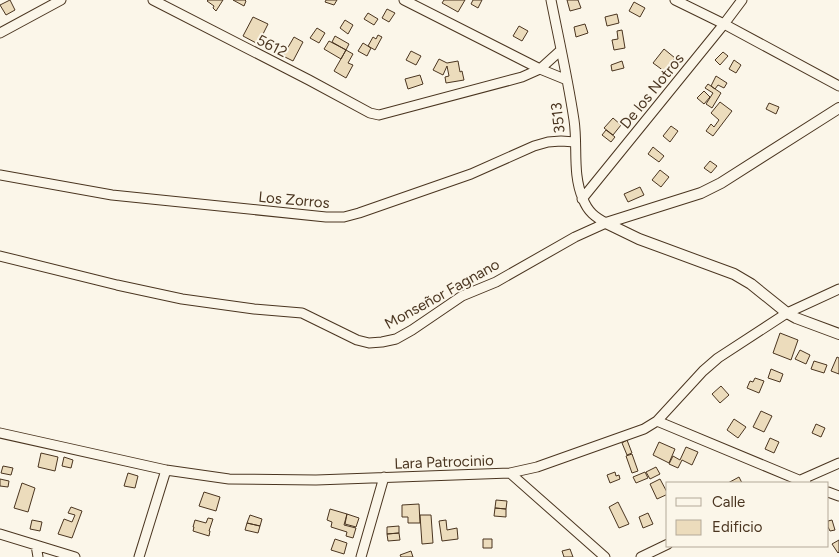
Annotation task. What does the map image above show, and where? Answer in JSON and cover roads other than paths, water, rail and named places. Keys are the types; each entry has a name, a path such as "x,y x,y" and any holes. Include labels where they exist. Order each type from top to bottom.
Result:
{"street":[{"path":"0,33 60,0"},
{"name":"5612","path":"153,0 370,113 379,114 522,77 540,69"},
{"path":"404,0 540,69 567,80"},
{"name":"3513","path":"551,0 574,122 578,186 588,211 606,222"},
{"path":"676,0 839,86"},
{"name":"De los Notros","path":"582,199 742,0"},
{"path":"540,69 561,50"},
{"name":"Monseñor Fagnano","path":"0,256 182,299 254,309 302,313 357,340 369,343 382,342 396,339 462,296 496,282 606,222 701,193 721,183 839,108"},
{"name":"Los Zorros","path":"0,175 112,195 326,217 344,217 471,174 534,146 548,142 575,142"},
{"path":"606,222 639,239 734,274 751,284 787,313 839,334"},
{"name":"Lara Patrocinio","path":"0,434 166,470 230,479 316,480 510,473 537,467 644,429 658,421 703,371 718,358 787,313 839,289"},
{"path":"658,421 800,482 839,463"},
{"path":"139,557 166,470"},
{"path":"510,473 605,557"},
{"path":"361,557 384,477"},
{"path":"0,534 72,557"},
{"path":"36,545 38,557"},
{"path":"641,557 666,545"}]}
